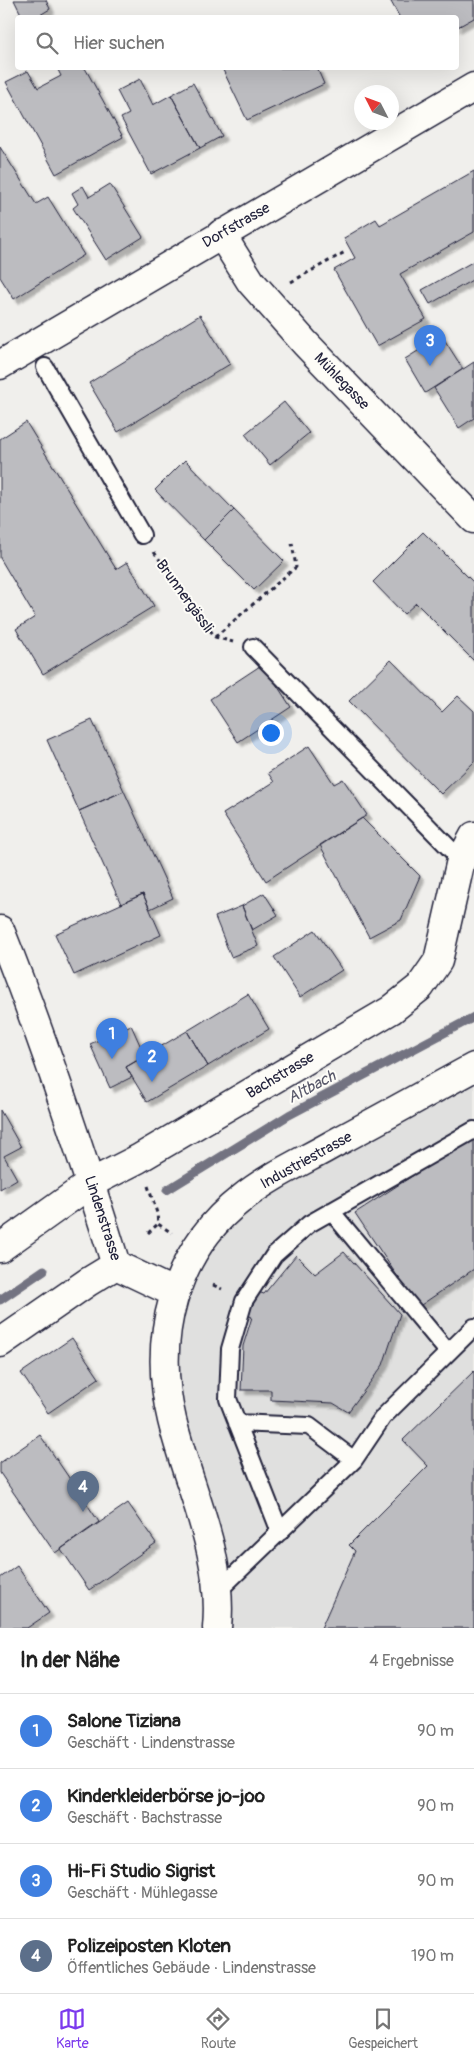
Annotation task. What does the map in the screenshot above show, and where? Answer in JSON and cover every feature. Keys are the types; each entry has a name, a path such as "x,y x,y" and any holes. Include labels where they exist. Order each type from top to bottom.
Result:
{"street":[{"name":"Dorfstrasse","path":"0,365 221,234 474,88"},
{"name":"Mühlegasse","path":"221,234 250,282 305,343 474,519"},
{"name":"Bachstrasse","path":"0,1248 91,1183 138,1159 391,1010 420,986 438,961 460,860 474,836"},
{"name":"Lindenstrasse","path":"0,930 35,1019 91,1183 116,1265 175,1294"},
{"name":"Industriestrasse","path":"175,1294 196,1248 225,1213 241,1199 259,1186 474,1067"},
{"path":"0,1343 88,1282 116,1265"},
{"path":"175,1294 168,1321 164,1355 167,1397 173,1422 208,1530 219,1590 217,1628"}],"lane":[{"path":"45,367 142,535"},
{"path":"254,647 460,860"},
{"path":"280,1532 228,1399 230,1349 244,1301 274,1255 309,1224 474,1130"},
{"path":"331,1211 448,1352"},
{"path":"219,1590 354,1460 383,1417 474,1327"},
{"path":"237,1422 309,1426 354,1460"}],"path":[{"path":"291,282 345,252"},
{"name":"Brunnergässli","path":"142,535 214,637 254,647"},
{"path":"214,637 296,567 292,543"},
{"path":"157,1213 158,1224"},
{"path":"148,1233 158,1224"},
{"path":"158,1224 175,1235"},
{"path":"213,1285 222,1289"}],"shaded area":[{"path":"474,1067 474,1628 217,1628 164,1355 212,1228"}],"building":[{"path":"14,0 46,0 50,9 40,15 22,15"},
{"path":"390,0 474,0 474,18 459,26 459,15 398,15"},
{"path":"58,70 86,70 123,137 56,174 6,82 28,71 38,88 61,76"},
{"path":"223,70 318,70 324,84 247,120"},
{"path":"140,79 153,105 171,95 200,148 151,174 121,118 129,114 117,91"},
{"path":"193,83 222,136 200,148 171,95"},
{"path":"0,147 36,204 48,197 84,255 14,299 0,277"},
{"path":"474,171 474,232 400,274 426,319 377,346 334,270 355,258 344,238 376,219 380,225"},
{"path":"110,184 143,237 106,260 73,208 78,204 72,193 83,186 89,197"},
{"path":"474,261 474,279 430,304 422,290"},
{"path":"200,315 230,364 118,432 89,383"},
{"path":"442,336 463,369 425,393 405,359"},
{"path":"474,362 474,418 459,428 434,388"},
{"path":"284,402 309,433 270,465 245,434"},
{"path":"26,422 116,569 127,562 154,606 43,674 16,629 35,617 0,558 0,439"},
{"path":"185,460 234,510 204,540 155,490"},
{"path":"234,510 284,561 254,590 204,540"},
{"path":"423,532 474,583 474,661 416,603 404,614 373,582"},
{"path":"391,660 442,712 458,696 474,711 474,762 441,794 349,701"},
{"path":"263,664 291,707 238,742 210,699"},
{"path":"92,720 124,791 79,811 47,740"},
{"path":"309,746 334,784 343,779 367,815 266,881 223,814 274,782 268,773"},
{"path":"124,791 173,898 150,909 143,894 121,904 79,811"},
{"path":"362,818 420,876 401,920 369,937 320,845"},
{"path":"264,893 278,915 252,930 242,906"},
{"path":"143,894 161,935 74,975 55,934"},
{"path":"242,906 258,946 231,957 215,917"},
{"path":"315,930 342,970 300,997 274,957"},
{"path":"248,994 269,1029 208,1066 187,1031"},
{"path":"131,1025 145,1056 126,1067 132,1077 110,1088 90,1044"},
{"path":"187,1031 208,1066 147,1102 126,1067"},
{"path":"0,1110 21,1147 4,1156 17,1179 0,1189"},
{"path":"474,1136 474,1269 418,1307 355,1213"},
{"path":"344,1252 400,1314 383,1365 348,1412 333,1403 271,1400 271,1390 241,1390 243,1346 252,1317 245,1314 255,1291 264,1294 296,1255 315,1274"},
{"path":"72,1338 99,1378 48,1413 21,1373"},
{"path":"474,1371 474,1628 321,1628 355,1551 349,1545 428,1466 403,1440"},
{"path":"40,1435 99,1522 55,1553 0,1473 0,1463"},
{"path":"128,1503 156,1543 89,1590 61,1549"},
{"path":"17,1566 49,1613 27,1628 0,1628 0,1578"}],"waterway":[{"name":"Altbach","path":"167,1190 289,1115 474,1017"},
{"name":"Altbach","path":"0,1300 44,1270"}],"place":[{"name":"Hi-Fi Studio Sigrist","path":"430,366"},
{"name":"Salone Tiziana","path":"112,1059"},
{"name":"Kinderkleiderbörse jo-joo","path":"152,1082"},
{"name":"Polizeiposten Kloten","path":"83,1512"}]}
